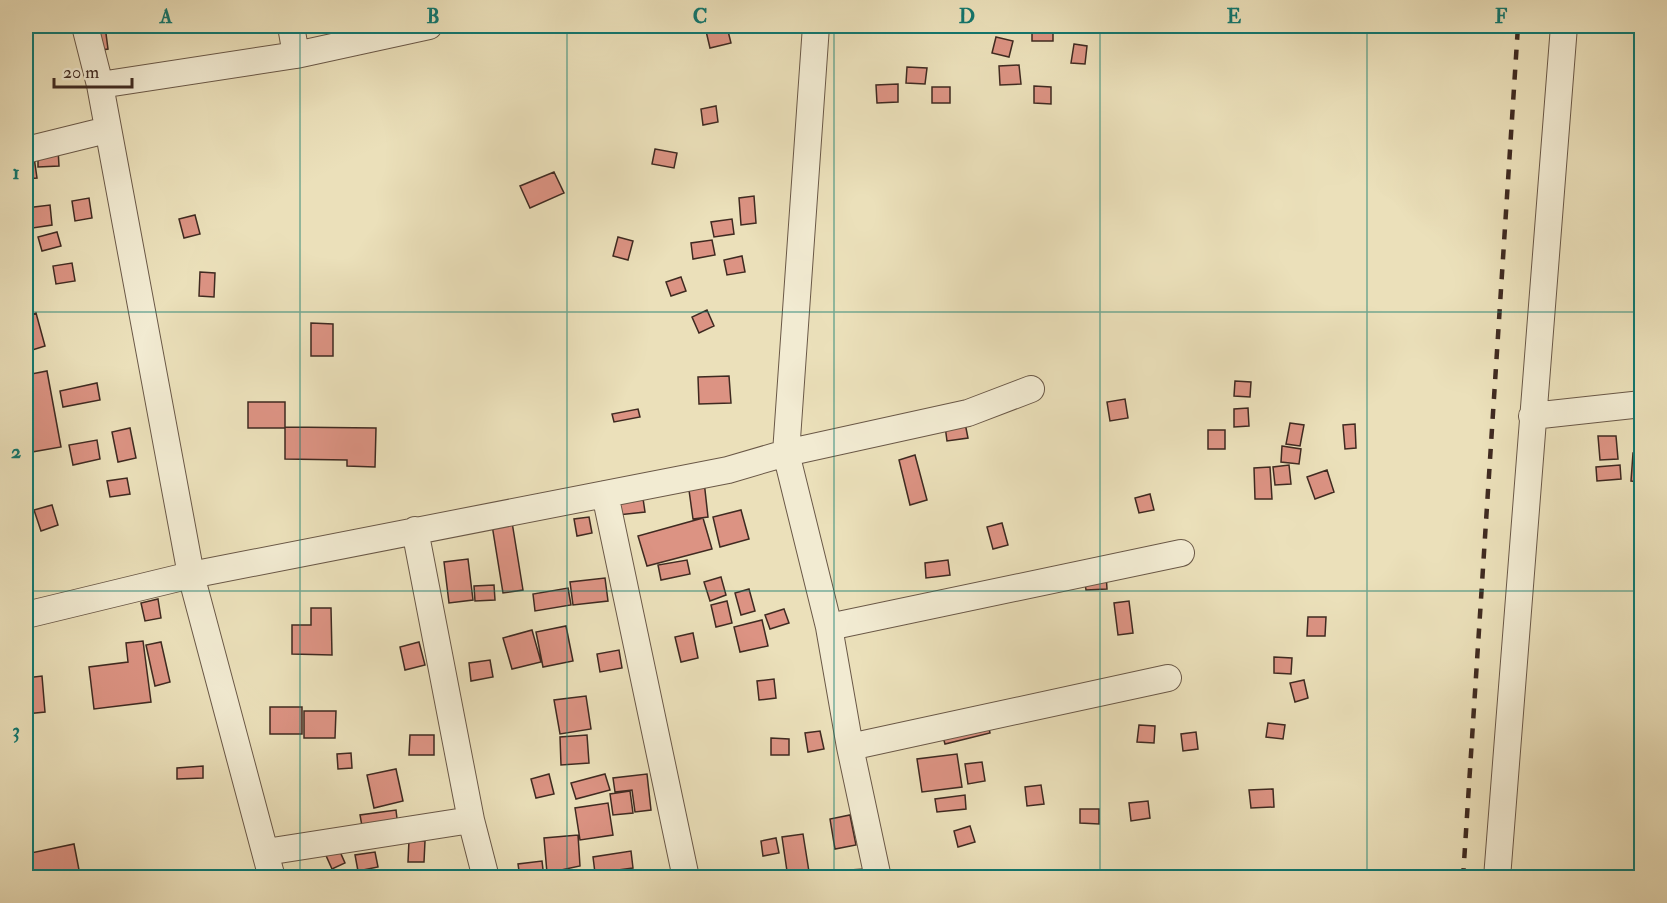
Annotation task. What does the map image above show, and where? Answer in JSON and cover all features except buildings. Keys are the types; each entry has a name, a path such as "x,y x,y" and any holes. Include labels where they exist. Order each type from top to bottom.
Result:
{"street":[{"path":"85,26 100,86 191,575 272,878"},
{"path":"291,26 296,55"},
{"path":"100,86 296,55 429,26"},
{"path":"816,26 786,453 829,627 849,747 878,878"},
{"path":"1497,878 1564,26"},
{"path":"26,150 107,130"},
{"path":"26,615 191,575 728,470 786,453 968,413 1031,389"},
{"path":"1532,416 1641,404"},
{"path":"605,494 686,878"},
{"path":"415,530 471,819 486,878"},
{"path":"829,627 1181,553"},
{"path":"849,747 1168,678"},
{"path":"266,852 471,819"}],"railway":[{"path":"1463,878 1518,26"}]}
